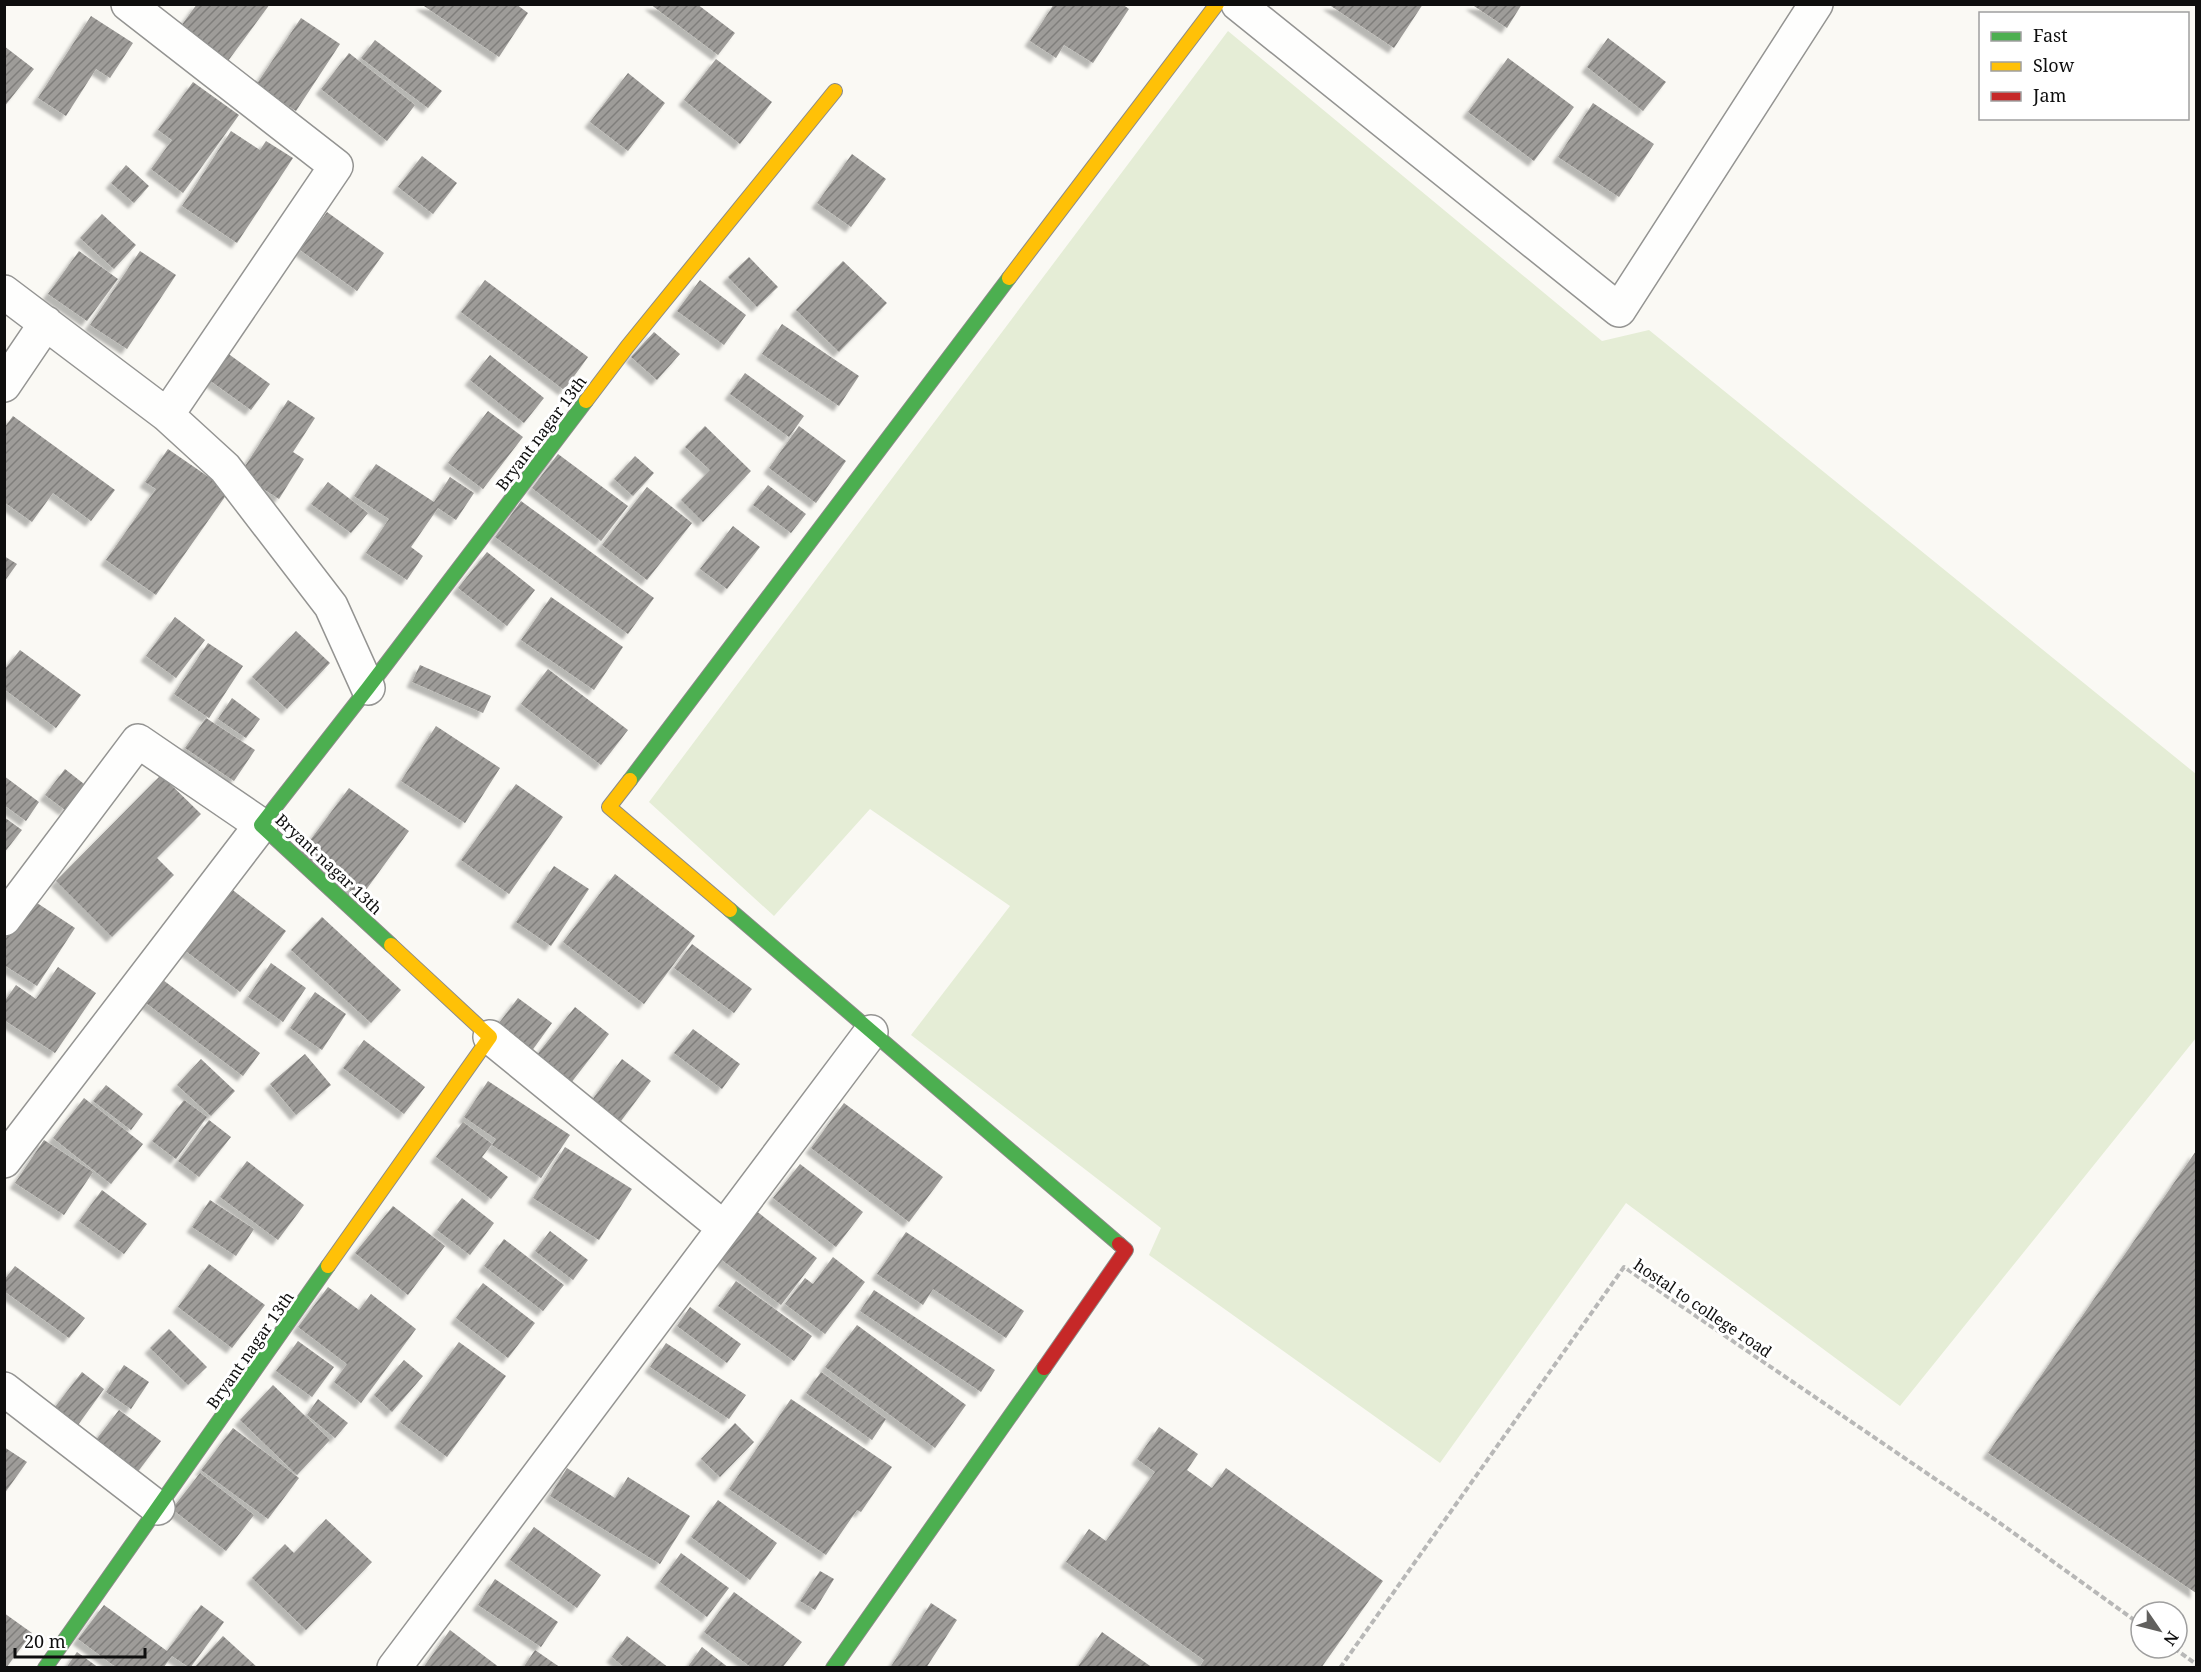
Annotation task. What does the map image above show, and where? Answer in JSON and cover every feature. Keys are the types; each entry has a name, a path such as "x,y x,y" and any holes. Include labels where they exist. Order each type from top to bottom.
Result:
{"street":[{"path":"128,4 336,166 167,415"},
{"path":"833,1668 1126,1250 609,807 1217,4"},
{"path":"1238,4 1619,310 1816,4"},
{"name":"Bryant nagar 13th","path":"45,1668 490,1036 261,825 627,347 835,91"},
{"path":"4,292 167,415 225,468 331,606 368,688"},
{"path":"4,385 46,323"},
{"path":"4,919 138,741 261,825 4,1161"},
{"path":"394,1668 871,1032"},
{"path":"490,1036 724,1228"},
{"path":"4,1389 158,1508"}],"path":[{"name":"hostal to college road","path":"1340,1668 1624,1267 1997,1521 2129,1616"}],"green space":[{"path":"1228,31 1602,341 1649,330 2196,774 2196,1038 1900,1406 1626,1203 1440,1463 1149,1255 1161,1228 911,1035 1010,906 870,809 774,916 649,802"}],"building":[{"path":"197,4 270,4 228,61 181,26"},
{"path":"421,4 516,4 528,13 499,57"},
{"path":"650,4 697,4 735,33 718,55"},
{"path":"1054,4 1122,4 1129,9 1093,63 1064,45 1056,58 1030,41"},
{"path":"1328,4 1423,4 1394,48"},
{"path":"1471,4 1522,4 1507,28"},
{"path":"91,16 133,43 110,78 96,69 66,116 38,98"},
{"path":"301,18 340,44 296,111 256,85"},
{"path":"1608,38 1666,82 1643,111 1587,67"},
{"path":"375,40 442,91 428,108 361,58"},
{"path":"4,46 34,69 4,107"},
{"path":"349,53 415,105 387,141 321,89"},
{"path":"1508,58 1574,107 1534,161 1468,112"},
{"path":"716,59 772,102 740,144 684,100"},
{"path":"628,73 665,103 628,151 590,122"},
{"path":"193,82 239,115 183,193 151,169 172,140 158,130"},
{"path":"1593,103 1654,144 1619,197 1558,157"},
{"path":"231,131 260,150 266,141 293,158 237,243 182,206"},
{"path":"852,154 886,179 851,227 817,203"},
{"path":"422,156 457,183 433,214 398,187"},
{"path":"126,165 149,186 134,203 111,183"},
{"path":"327,212 384,253 357,291 300,250"},
{"path":"102,214 136,245 114,269 80,238"},
{"path":"79,251 118,279 87,321 48,294"},
{"path":"140,251 176,275 127,349 90,325"},
{"path":"749,257 778,287 757,307 728,277"},
{"path":"843,261 887,303 839,352 796,310"},
{"path":"485,280 588,357 564,390 461,312"},
{"path":"700,280 746,315 724,345 677,311"},
{"path":"782,324 859,376 839,406 762,354"},
{"path":"654,332 680,354 657,380 631,357"},
{"path":"223,350 270,384 251,410 205,377"},
{"path":"490,355 544,398 524,423 470,380"},
{"path":"745,373 804,416 789,437 730,394"},
{"path":"288,400 315,418 293,452 304,459 279,499 240,474"},
{"path":"488,411 523,437 483,489 448,463"},
{"path":"13,416 115,490 91,521 53,493 32,522 4,502 4,428"},
{"path":"705,426 751,471 703,522 681,500 710,470 685,447"},
{"path":"799,426 846,461 816,503 769,468"},
{"path":"168,449 229,491 156,595 106,560 156,489 145,482"},
{"path":"558,454 628,506 601,541 532,488"},
{"path":"635,456 654,473 633,496 614,479"},
{"path":"376,464 434,502 450,477 474,493 456,520 438,508 411,547 423,556 407,580 366,553 389,519 354,496"},
{"path":"328,482 368,513 351,533 311,504"},
{"path":"768,485 806,514 791,533 753,505"},
{"path":"647,487 692,523 647,580 602,545"},
{"path":"521,501 654,598 628,634 495,537"},
{"path":"733,526 760,547 727,589 700,569"},
{"path":"487,552 535,590 507,626 458,588"},
{"path":"4,556 17,564 4,582"},
{"path":"551,597 623,647 594,690 521,640"},
{"path":"175,617 205,640 176,678 146,656"},
{"path":"296,631 330,663 287,709 252,677"},
{"path":"208,643 243,666 209,718 174,694"},
{"path":"20,650 81,695 56,728 4,689 4,670"},
{"path":"420,665 491,696 483,713 412,682"},
{"path":"548,669 628,730 601,765 521,704"},
{"path":"232,698 260,719 246,738 218,719"},
{"path":"206,718 255,750 234,781 185,748"},
{"path":"436,726 500,768 465,823 401,781"},
{"path":"65,769 84,784 65,810 45,795"},
{"path":"161,775 201,814 157,858 174,875 112,937 56,881"},
{"path":"4,776 39,802 26,821 4,805"},
{"path":"516,784 563,817 509,894 461,860"},
{"path":"349,788 409,831 360,898 300,854"},
{"path":"4,817 22,830 4,853"},
{"path":"554,866 589,889 551,946 516,922"},
{"path":"615,874 695,936 644,1004 563,942"},
{"path":"230,888 286,931 240,992 183,949"},
{"path":"31,899 75,928 37,986 4,965 4,941"},
{"path":"322,917 401,990 371,1023 291,950"},
{"path":"692,944 752,989 734,1013 674,968"},
{"path":"271,963 306,988 283,1022 248,997"},
{"path":"58,967 96,993 55,1053 4,1020 4,1002 16,985 36,999"},
{"path":"159,977 260,1053 243,1076 142,1000"},
{"path":"315,992 346,1014 322,1050 290,1028"},
{"path":"518,998 552,1023 531,1052 496,1027"},
{"path":"575,1007 609,1034 567,1088 532,1061"},
{"path":"693,1029 740,1064 722,1089 674,1053"},
{"path":"364,1040 425,1087 404,1114 343,1068"},
{"path":"305,1054 331,1085 296,1115 270,1084"},
{"path":"201,1059 235,1091 211,1116 177,1085"},
{"path":"622,1059 651,1081 621,1121 592,1100"},
{"path":"488,1081 570,1135 541,1178 492,1145 496,1139 464,1117"},
{"path":"106,1085 143,1114 131,1130 93,1101"},
{"path":"84,1098 143,1144 111,1184 53,1138"},
{"path":"184,1100 207,1117 176,1159 152,1141"},
{"path":"844,1103 943,1177 909,1222 811,1148"},
{"path":"209,1120 231,1137 199,1177 178,1161"},
{"path":"463,1122 492,1144 482,1157 508,1177 491,1199 436,1157"},
{"path":"44,1140 93,1172 64,1215 15,1183"},
{"path":"565,1147 632,1189 599,1240 533,1198"},
{"path":"2196,1151 2196,1593 1988,1453"},
{"path":"247,1161 304,1205 278,1240 220,1197"},
{"path":"800,1164 863,1212 836,1247 773,1198"},
{"path":"102,1190 147,1224 124,1254 79,1221"},
{"path":"462,1198 494,1223 470,1255 437,1230"},
{"path":"210,1200 254,1229 236,1256 192,1227"},
{"path":"393,1206 445,1246 408,1295 355,1253"},
{"path":"755,1210 817,1258 781,1305 718,1257"},
{"path":"550,1231 588,1260 573,1280 535,1251"},
{"path":"906,1232 1024,1311 1006,1338 933,1289 923,1305 877,1274"},
{"path":"504,1239 564,1285 543,1311 484,1266"},
{"path":"833,1257 865,1282 825,1334 785,1304 805,1278 813,1284"},
{"path":"209,1264 265,1305 232,1348 178,1307"},
{"path":"15,1266 85,1318 69,1338 4,1291 4,1280"},
{"path":"736,1281 812,1336 794,1361 718,1306"},
{"path":"483,1283 535,1323 508,1358 456,1318"},
{"path":"328,1287 359,1310 371,1294 416,1329 361,1403 334,1382 347,1364 298,1327"},
{"path":"874,1290 995,1370 981,1392 860,1311"},
{"path":"690,1307 741,1344 727,1363 677,1326"},
{"path":"857,1325 966,1405 935,1448 825,1367"},
{"path":"169,1329 207,1367 188,1385 150,1348"},
{"path":"298,1341 334,1367 312,1397 276,1371"},
{"path":"459,1342 506,1376 447,1457 400,1422"},
{"path":"666,1343 746,1395 729,1419 650,1367"},
{"path":"404,1360 423,1376 392,1412 374,1395"},
{"path":"124,1365 149,1382 131,1409 106,1392"},
{"path":"82,1372 104,1389 78,1425 55,1407"},
{"path":"821,1372 886,1419 872,1440 806,1393"},
{"path":"273,1385 330,1440 297,1475 240,1420"},
{"path":"318,1399 348,1423 335,1438 307,1415"},
{"path":"791,1399 892,1467 861,1512 857,1510 826,1555 729,1489"},
{"path":"119,1410 161,1441 134,1477 92,1445"},
{"path":"735,1423 754,1442 720,1477 701,1459"},
{"path":"1159,1427 1198,1454 1187,1470 1212,1488 1226,1468 1383,1581 1321,1668 1199,1668 1204,1660 1066,1562 1089,1529 1106,1541 1155,1472 1137,1459"},
{"path":"233,1428 299,1478 268,1519 201,1470"},
{"path":"4,1447 27,1462 4,1494"},
{"path":"567,1468 615,1498 628,1477 690,1516 660,1564 550,1496"},
{"path":"200,1473 254,1515 226,1551 172,1509"},
{"path":"718,1500 777,1543 750,1580 691,1537"},
{"path":"326,1519 372,1562 306,1630 252,1578 285,1544 294,1553"},
{"path":"534,1527 601,1575 577,1608 510,1560"},
{"path":"681,1553 729,1588 707,1617 660,1582"},
{"path":"820,1571 834,1579 815,1610 800,1601"},
{"path":"495,1579 558,1622 541,1647 478,1605"},
{"path":"734,1592 802,1642 782,1668 752,1668 704,1632"},
{"path":"931,1603 957,1620 926,1668 890,1668"},
{"path":"104,1605 167,1651 201,1605 224,1622 190,1668 172,1656 163,1668 117,1668 78,1639"},
{"path":"4,1613 32,1633 6,1668 4,1668"},
{"path":"450,1630 500,1668 423,1668"},
{"path":"1102,1632 1153,1668 1077,1668"},
{"path":"223,1636 258,1668 194,1668"},
{"path":"627,1636 669,1668 625,1668 612,1657"},
{"path":"702,1647 729,1668 687,1668"},
{"path":"535,1650 561,1668 523,1668"},
{"path":"77,1652 99,1668 66,1668"}],"traffic: fast":[{"path":"630,780 1009,278"},
{"path":"391,945 261,825 586,401"},
{"path":"730,910 1119,1244"},
{"path":"45,1668 328,1266"},
{"path":"833,1668 1044,1368"}],"traffic: slow":[{"path":"1009,278 1217,4"},
{"path":"586,401 627,347 835,91"},
{"path":"630,780 609,807 730,910"},
{"path":"328,1266 490,1037 391,945"}],"traffic: jam":[{"path":"1044,1368 1126,1250 1119,1244"}]}
